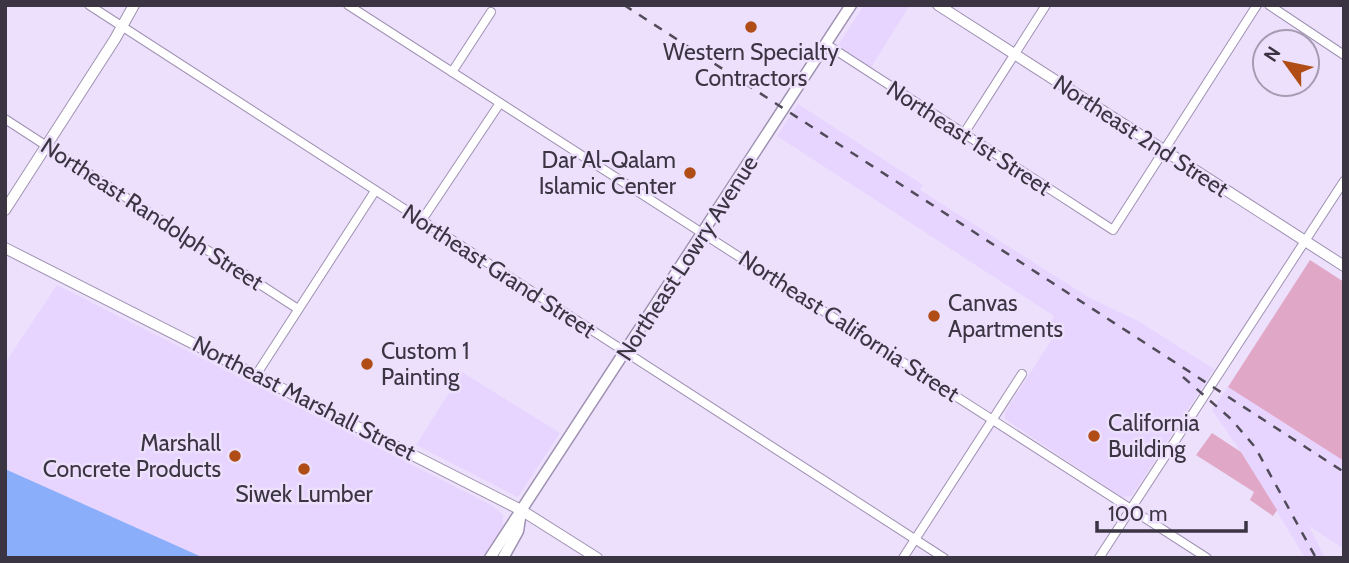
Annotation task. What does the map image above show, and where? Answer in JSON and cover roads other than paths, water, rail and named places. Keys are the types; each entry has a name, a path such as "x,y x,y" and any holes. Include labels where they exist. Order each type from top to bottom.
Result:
{"main road":[{"name":"Northeast Lowry Avenue","path":"490,558 851,5"},
{"name":"Northeast Lowry Avenue","path":"503,558 518,531 521,510"}],"street":[{"name":"Northeast Grand Street","path":"89,5 944,558"},
{"path":"5,210 134,5"},
{"name":"Northeast California Street","path":"348,5 1207,558"},
{"name":"Northeast 2nd Street","path":"938,5 1344,266"},
{"path":"963,135 1045,5"},
{"path":"1164,152 1257,5"},
{"path":"1269,5 1344,55"},
{"path":"452,72 491,12"},
{"name":"Northeast 1st Street","path":"826,44 1113,230 1164,152"},
{"path":"422,220 499,103"},
{"name":"Northeast Randolph Street","path":"5,119 298,309"},
{"path":"1099,558 1344,181"},
{"path":"257,375 375,191"},
{"name":"Northeast Marshall Street","path":"5,248 521,510 597,558"},
{"path":"902,558 1023,374"}],"water":[{"path":"5,469 204,558 5,558"}],"railway":[{"path":"624,5 1344,472"},
{"path":"1183,377 1231,419 1255,447 1316,558"}],"place":[{"name":"Western Specialty Contractors","path":"751,27"},
{"name":"Dar Al-Qalam Islamic Center","path":"690,173"},
{"name":"Canvas Apartments","path":"934,316"},
{"name":"Custom 1 Painting","path":"367,364"},
{"name":"California Building","path":"1094,436"},
{"name":"Marshall Concrete Products","path":"235,456"},
{"name":"Siwek Lumber","path":"304,469"}]}
